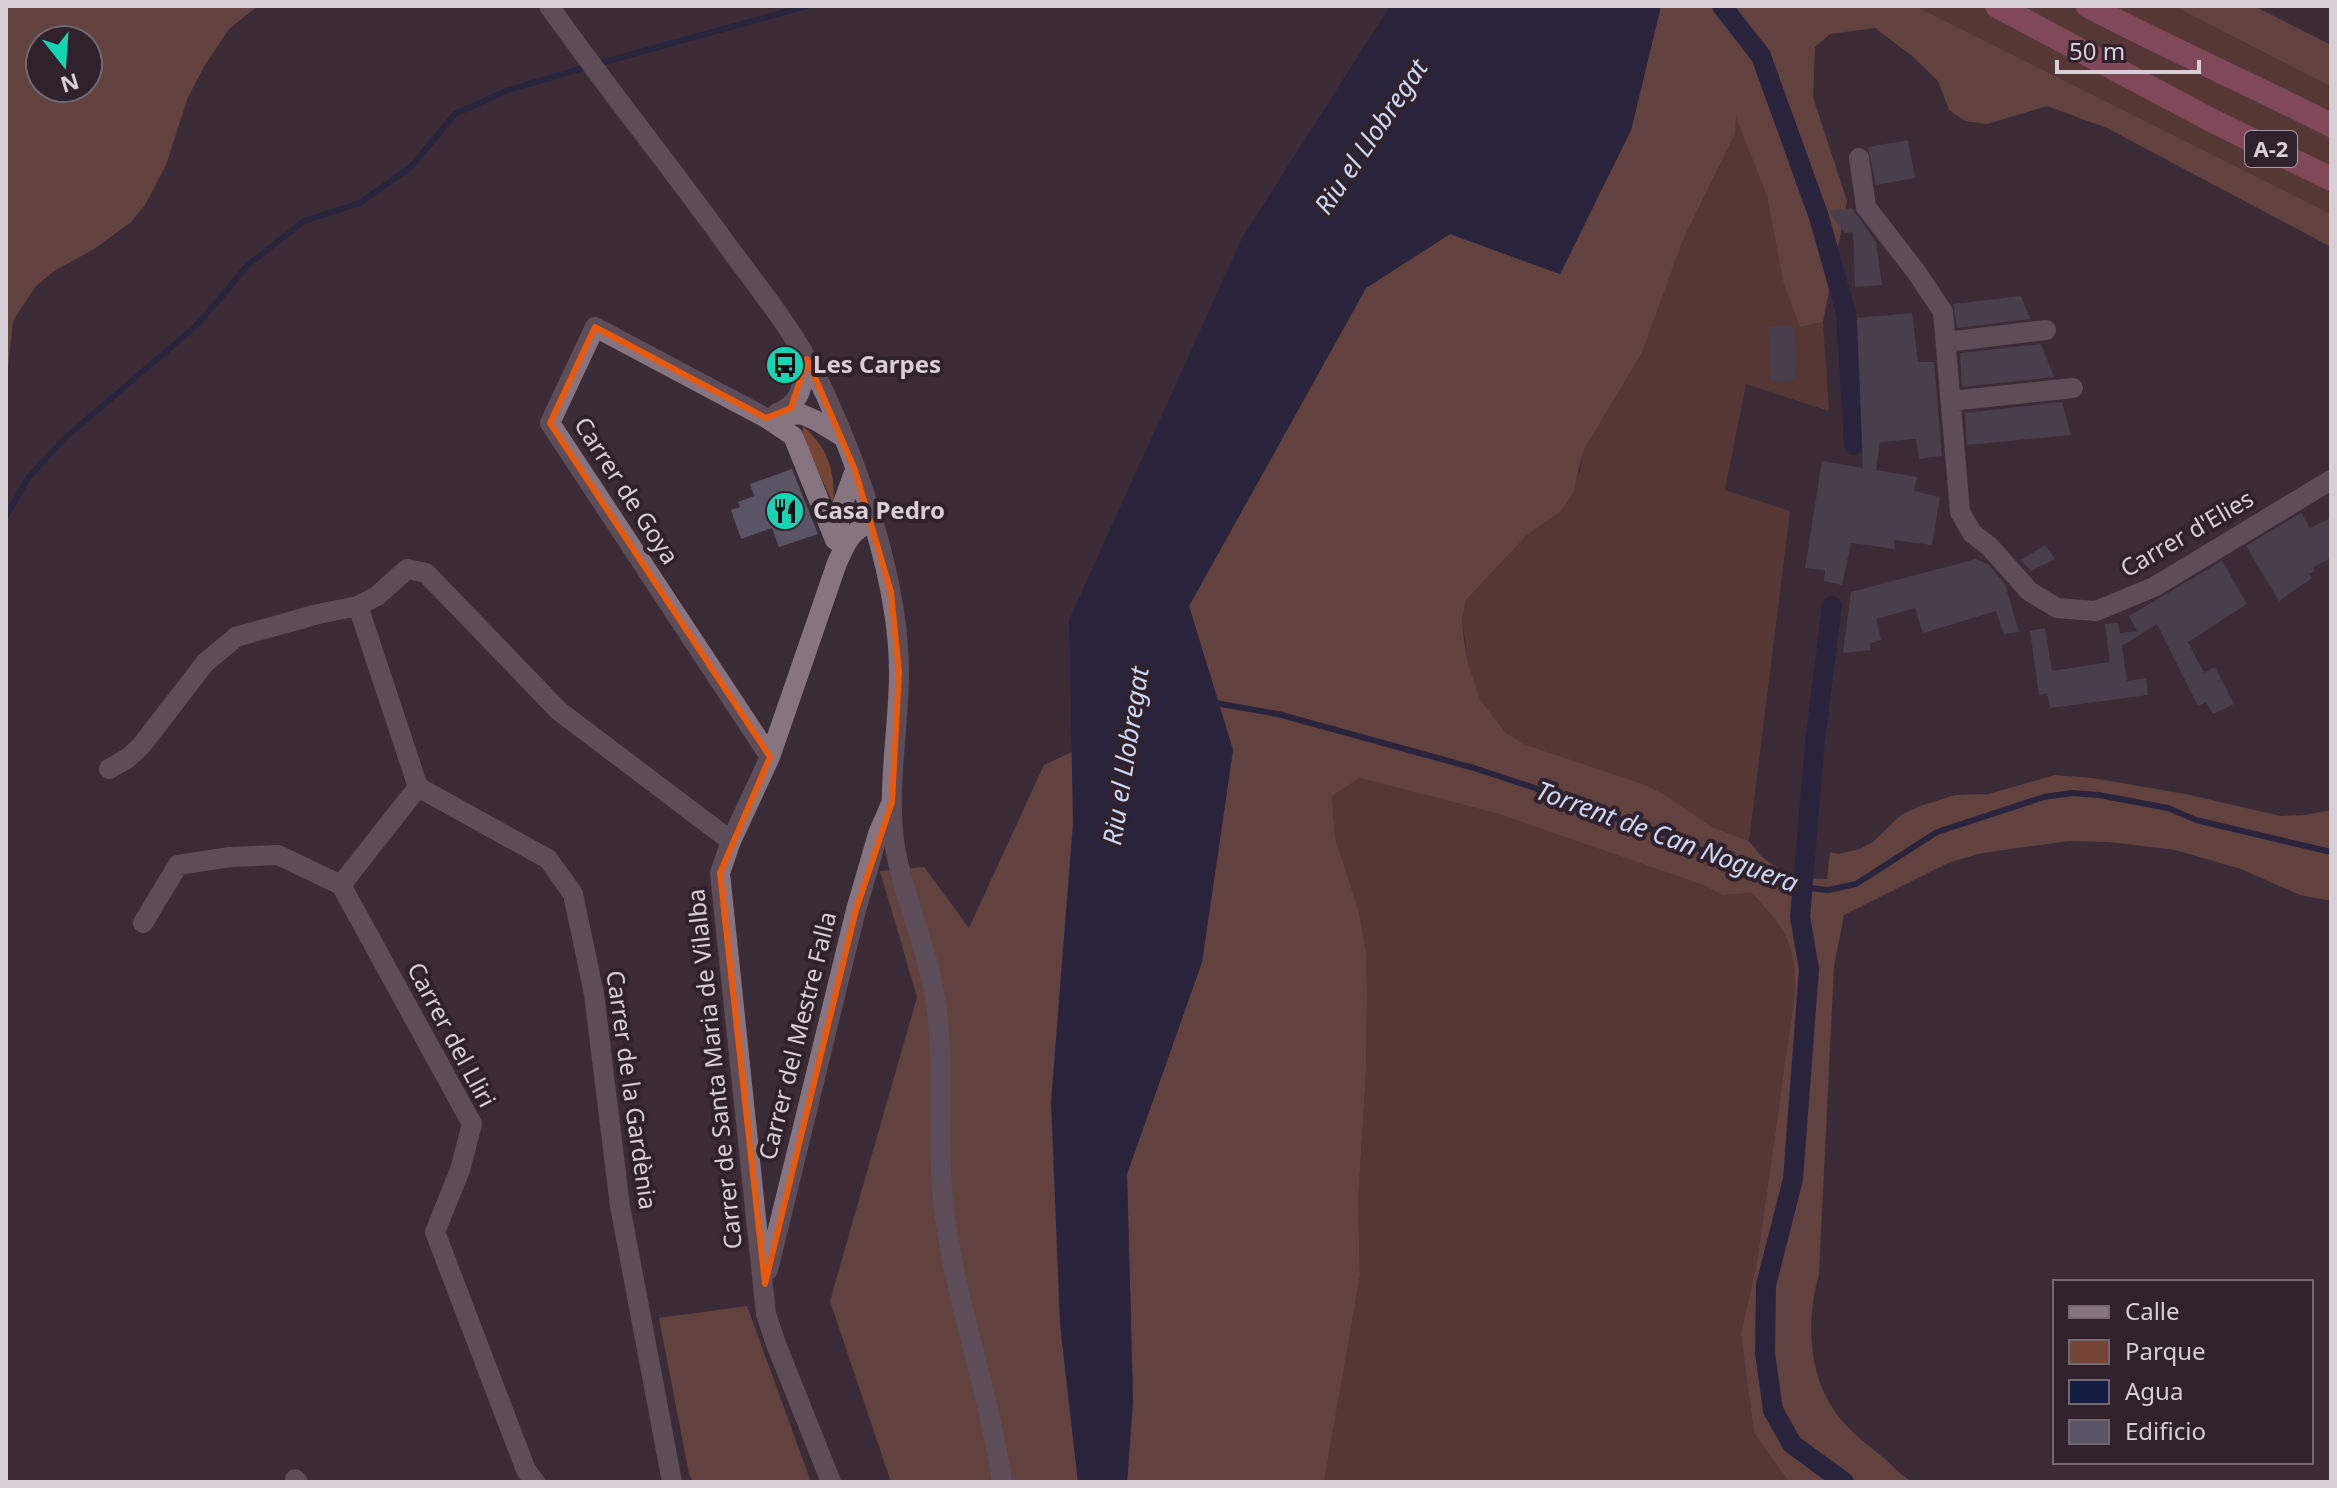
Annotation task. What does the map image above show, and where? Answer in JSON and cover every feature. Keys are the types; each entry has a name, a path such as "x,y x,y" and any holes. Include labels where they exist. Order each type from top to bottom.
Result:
{"highway":[{"name":"A-2","path":"1997,6 2211,120 2331,179"},
{"name":"A-2","path":"2088,6 2331,125"}],"street":[{"path":"552,11 784,321 826,396 872,522 891,592 897,630 899,672 892,802 894,844 936,1004 940,1057 941,1173 950,1252 987,1402 1002,1482"},
{"name":"Carrer d'Elies","path":"1859,158 1866,207 1943,312 1960,512 1972,533 1990,547 2029,591 2057,608 2096,611 2154,587 2331,480"},
{"name":"Carrer de Goya","path":"770,757 550,423 595,327 766,418 793,436 835,540"},
{"path":"1946,342 2046,330"},
{"path":"766,418 791,408 799,395 807,359"},
{"path":"1951,401 2073,388"},
{"path":"766,418 801,414 843,437"},
{"name":"Carrer de Santa Maria de Vilalba","path":"837,563 835,540 842,506 855,470"},
{"name":"Carrer de Santa Maria de Vilalba","path":"831,1482 766,1314 720,873 731,841 770,757 837,563 850,536 857,528 872,522"},
{"path":"109,769 141,746 205,663 236,637 358,606 377,596 407,569 426,573 559,711 731,841"},
{"path":"143,923 178,865 230,857 278,855 341,885 418,787 358,606"},
{"name":"Carrer de la Gardènia","path":"418,787 548,859 573,894 594,994 620,1206 672,1482"},
{"name":"Carrer del Mestre Falla","path":"765,1284 856,910 878,834 892,802"},
{"name":"Carrer del Lliri","path":"341,885 472,1124 460,1170 435,1232 526,1470 535,1482"}],"highlighted area":[{"path":"595,327 766,418 791,408 807,359 855,470 891,592 899,672 892,802 856,910 765,1284 720,873 770,757 550,423"}],"green space":[{"path":"1915,6 2174,6 2331,87 2331,214"},
{"path":"1736,114 1767,196 1783,281 1801,327 1823,322 1829,411 1746,384 1725,490 1790,511 1749,841 1712,827 1643,784 1524,744 1506,733 1480,699 1468,661 1462,619 1466,600 1480,582 1526,536 1561,511 1580,471 1583,451 1642,353 1683,240 1735,134"},
{"path":"803,426 819,444 829,462 834,505 803,440"},
{"path":"1360,778 1499,814 1703,885 1722,895 1751,893 1788,940 1794,966 1794,1000 1757,1262 1741,1334 1754,1433 1789,1482 1324,1482 1360,1276 1358,1203 1366,1072 1367,991 1366,952 1359,912 1335,837 1332,796"}],"shaded area":[{"path":"6,6 258,6 229,29 205,65 188,97 166,165 145,205 130,223 94,249 54,271 35,287 13,321 6,388"},
{"path":"1661,6 1915,6 2331,214 2331,247 2107,128 2047,106 1987,124 1965,121 1949,110 1938,81 1875,28 1830,34 1815,47 1813,97 1847,201 1823,322 1800,327 1783,281 1767,196 1736,117 1735,134 1683,240 1642,353 1583,451 1573,493 1561,511 1526,536 1466,600 1462,619 1464,641 1480,699 1506,733 1524,744 1643,784 1663,794 1712,827 1749,841 1761,856 1791,878 1827,879 1830,852 1838,854 1860,849 1873,842 1901,815 1920,806 1955,795 1988,794 2055,775 2185,794 2281,816 2331,810 2331,901 2300,895 2241,869 2175,850 2069,841 1982,853 1948,863 1844,915 1834,966 1819,1274 1811,1325 1814,1359 1824,1392 1843,1422 1898,1472 1914,1482 1789,1482 1754,1433 1741,1334 1757,1262 1794,1000 1794,966 1788,940 1751,893 1722,895 1703,885 1499,814 1360,778 1332,796 1335,837 1359,912 1366,952 1367,991 1366,1072 1358,1203 1360,1276 1324,1482 1127,1482 1133,1401 1127,1174 1202,962 1233,750 1189,606 1366,288 1450,234 1560,274 1631,130"},
{"path":"2174,6 2254,6 2331,45 2331,87"},
{"path":"1072,752 1074,823 1060,1323 1078,1482 891,1482 830,1301 917,997 880,871 924,867 969,928 1044,765"},
{"path":"747,1306 811,1482 693,1482 689,1474 659,1318"}],"water":[{"name":"Riu el Llobregat","path":"1390,6 1661,6 1631,130 1560,274 1450,234 1366,288 1189,606 1233,750 1202,962 1127,1174 1133,1401 1127,1482 1078,1482 1060,1323 1051,1102 1073,823 1069,620 1242,238"}],"building":[{"path":"1908,140 1915,178 1876,185 1868,147"},
{"path":"1852,208 1876,242 1882,285 1855,287 1853,232 1844,233 1829,211"},
{"path":"2021,296 2030,319 1957,328 1953,304"},
{"path":"1912,313 1918,362 1934,362 1942,456 1919,459 1916,439 1880,442 1876,470 1917,477 1914,491 1940,497 1932,545 1894,540 1895,549 1851,543 1842,585 1824,581 1825,570 1805,568 1822,461 1863,468 1857,318"},
{"path":"1793,325 1796,380 1771,382 1768,327"},
{"path":"2041,344 2054,377 1962,387 1960,353"},
{"path":"2062,402 2071,435 1967,445 1965,413"},
{"path":"792,469 818,534 779,547 772,528 741,539 731,510 740,507 738,502 754,496 750,484"},
{"path":"2301,513 2310,528 2331,518 2331,558 2313,567 2315,571 2309,574 2312,578 2279,601 2246,546"},
{"path":"2045,545 2055,559 2031,571 2021,560"},
{"path":"1976,559 1989,565 2005,584 2019,632 2004,634 1996,611 1923,633 1915,608 1876,619 1881,640 1870,643 1871,650 1843,653 1851,592"},
{"path":"2222,561 2247,604 2188,642 2204,673 2215,667 2234,704 2213,714 2206,702 2198,706 2157,624 2122,646 2127,681 2146,678 2148,695 2050,708 2047,693 2039,695 2030,631 2045,628 2052,671 2110,662 2105,624 2118,623 2120,633 2137,631 2129,616"}],"waterway":[{"path":"597,64 807,6"},
{"path":"1722,6 1761,56 1819,217 1846,313 1854,445"},
{"path":"6,516 28,478 65,438 197,325 248,265 304,221 360,203 411,167 455,114 508,90 587,67"},
{"path":"1832,606 1815,742 1800,917 1809,969 1793,1179 1766,1285 1765,1353 1773,1410 1792,1444 1844,1482"},
{"name":"Torrent de Can Noguera","path":"1210,702 1278,714 1474,768 1532,787 1586,810 1667,834 1720,859 1800,887 1828,890 1856,884 1937,832 2044,797 2072,793 2168,808 2196,820 2331,852"}],"place":[{"name":"Les Carpes","path":"785,365"},
{"name":"Casa Pedro","path":"785,511"}]}
